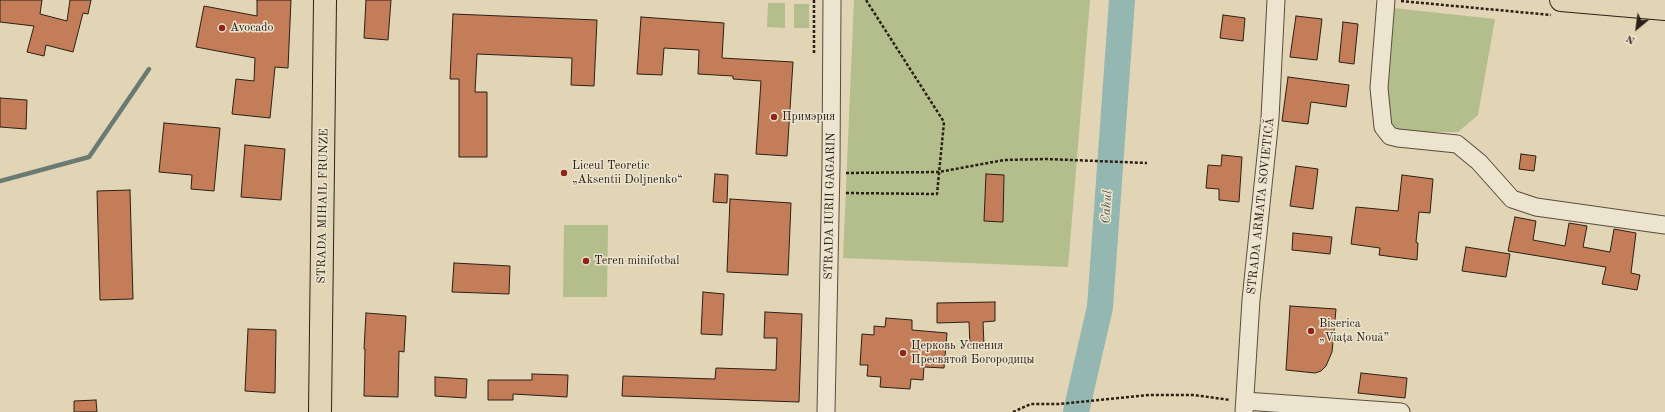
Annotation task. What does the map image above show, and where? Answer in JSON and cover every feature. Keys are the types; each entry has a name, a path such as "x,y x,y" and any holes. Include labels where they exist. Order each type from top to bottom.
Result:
{"main road":[{"name":"STRADA MIHAIL FRUNZE","path":"320,412 325,0"},
{"path":"1557,7 1635,3 1665,9"}],"street":[{"name":"STRADA IURII GAGARIN","path":"826,412 831,166 832,0"},
{"name":"STRADA ARMATA SOVIETICĂ","path":"1244,407 1251,300 1270,118 1276,0"},
{"path":"1390,0 1379,88 1384,127 1390,136 1457,144 1479,162 1512,199 1536,207 1665,225"},
{"path":"1244,407 1401,412"}],"path":[{"path":"843,193 937,194 944,122 866,0"},
{"path":"1390,0 1557,7"},
{"path":"844,173 939,172 1004,160 1046,158 1147,163"},
{"path":"1013,412 1031,404 1059,404 1099,401 1150,395 1194,395 1244,407"}],"green space":[{"path":"854,0 1090,0 1068,267 843,258"},
{"path":"768,3 785,3 785,28 767,27"},
{"path":"794,4 809,4 809,28 794,28"},
{"path":"1393,8 1495,19 1478,115 1458,132 1393,132 1383,91"},
{"name":"Teren minifotbal","path":"564,225 608,225 607,297 563,297"}],"building":[{"path":"0,0 42,0 40,14 67,21 70,0 91,0 88,14 83,13 73,52 46,45 44,56 27,52 34,26 0,22"},
{"path":"257,0 291,0 288,68 275,67 270,118 232,114 236,79 254,81 255,58 196,47 204,6 257,16"},
{"path":"366,0 391,0 388,40 364,38"},
{"path":"453,14 597,20 594,86 571,85 572,58 477,54 475,92 487,92 487,157 459,157 459,79 450,79"},
{"path":"1223,15 1245,18 1243,41 1220,38"},
{"path":"1296,16 1322,19 1317,60 1290,57"},
{"path":"641,17 724,23 722,58 793,62 787,156 756,154 761,81 733,79 733,76 698,74 699,50 664,48 662,75 637,74"},
{"path":"1343,22 1358,24 1354,64 1339,62"},
{"path":"1288,77 1349,85 1346,107 1311,102 1308,124 1282,121"},
{"path":"0,98 27,100 26,129 0,127"},
{"path":"164,123 220,128 214,191 191,189 192,175 159,172"},
{"path":"245,145 285,149 281,200 241,197"},
{"path":"1521,154 1536,156 1534,171 1519,169"},
{"path":"1222,155 1242,157 1239,202 1219,200 1219,189 1206,188 1208,165 1221,166"},
{"path":"1296,166 1318,169 1313,209 1290,206"},
{"path":"715,174 728,175 727,203 713,202"},
{"path":"986,174 1004,175 1003,222 984,221"},
{"path":"1402,175 1433,179 1430,213 1419,212 1416,242 1418,243 1417,260 1379,255 1380,248 1351,244 1356,207 1398,211"},
{"path":"130,190 133,299 100,300 97,191"},
{"path":"730,199 791,203 788,275 727,272"},
{"path":"1515,217 1536,221 1533,240 1565,246 1569,223 1587,226 1583,247 1610,252 1614,229 1636,233 1631,273 1640,275 1637,290 1602,284 1606,267 1508,251"},
{"path":"1293,233 1332,237 1330,254 1292,250"},
{"path":"1466,247 1510,254 1506,277 1462,271"},
{"path":"454,263 510,266 509,294 452,292"},
{"path":"703,292 724,294 722,335 701,334"},
{"path":"995,302 995,321 983,322 984,345 970,346 969,322 937,323 937,303"},
{"name":"Biserica „Viața Nouă”","path":"1290,306 1336,309 1332,352 1326,366 1321,371 1315,373 1286,370"},
{"path":"765,312 802,314 799,402 622,396 623,376 715,379 716,368 776,370 777,338 764,338"},
{"path":"366,313 406,316 404,352 399,351 398,397 364,396"},
{"name":"Церковь Успения Пресвятой Богородицы","path":"886,318 912,320 912,330 947,333 944,368 924,367 923,380 911,379 910,389 880,387 881,377 867,376 868,365 860,365 862,334 874,335 874,326 885,327"},
{"path":"248,329 276,330 275,393 245,391"},
{"path":"1361,373 1407,378 1405,398 1358,393"},
{"path":"532,374 568,375 567,397 513,394 513,400 488,400 488,380 532,380"},
{"path":"435,377 467,379 466,398 435,396"},
{"path":"96,400 97,412 74,412 74,401"}],"waterway":[{"name":"Cahul","path":"1076,412 1100,307 1122,0"},
{"path":"0,181 89,157 149,69"}],"place":[{"name":"Avocado","path":"222,28"},
{"name":"Примэрия","path":"774,117"},
{"name":"Liceul Teoretic „Aksentii Doljnenko“","path":"564,173"},
{"name":"Teren minifotbal","path":"586,261"},
{"name":"Biserica „Viața Nouă”","path":"1311,331"},
{"name":"Церковь Успения Пресвятой Богородицы","path":"903,353"}]}
